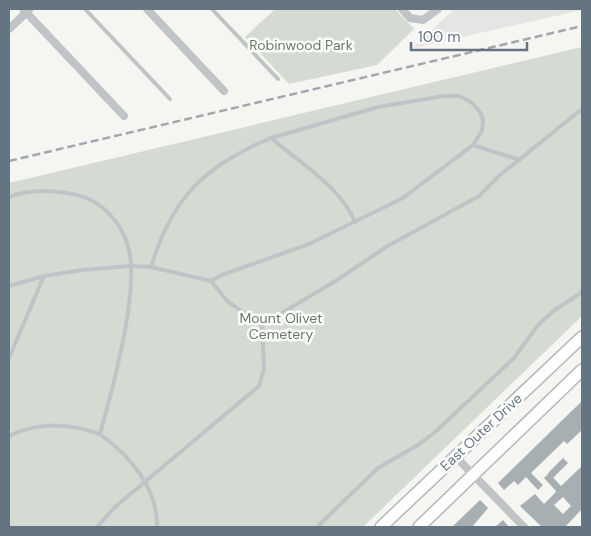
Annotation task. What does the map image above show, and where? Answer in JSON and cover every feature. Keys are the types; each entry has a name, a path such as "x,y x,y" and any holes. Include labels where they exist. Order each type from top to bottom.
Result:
{"main road":[{"name":"East Outer Drive","path":"381,527 582,337"},
{"name":"East Outer Drive","path":"419,527 582,370"}],"street":[{"path":"147,9 224,91"},
{"path":"402,9 410,18 420,20 426,19 438,9"},
{"path":"9,29 27,10 124,116"},
{"path":"455,456 524,527"}],"lane":[{"path":"85,9 170,99"},
{"path":"212,9 278,79"},
{"path":"151,267 165,226 178,206 213,170 232,156 271,138 378,107 451,95 471,102 480,112 483,120 482,131 473,145 403,198 309,244 222,275 211,281"},
{"path":"262,324 337,280 386,247 479,196 500,175 582,109"},
{"path":"271,138 322,181 350,209 355,222"},
{"path":"473,145 520,160"},
{"path":"9,196 38,190 67,193 92,200 102,207 118,226 130,252 124,330 116,373 100,434"},
{"path":"9,286 44,276 82,270 130,266 151,267 211,281 227,300 262,324"},
{"path":"9,358 44,276"},
{"path":"317,527 378,468 418,446 434,433 514,358 538,325 552,312 582,292"},
{"path":"97,527 115,507 146,483 259,386 264,369 262,324"},
{"path":"9,436 27,429 52,424 72,425 100,434 127,458 146,483 156,507 157,527"}],"shaded area":[{"path":"454,9 582,9 582,10 413,48"}],"green space":[{"name":"Robinwood Park","path":"275,9 395,9 414,29 377,65 289,84 245,37"},
{"name":"Mount Olivet Cemetery","path":"582,47 582,316 363,527 9,527 9,183"}],"building":[{"path":"582,401 582,430 567,444 564,441 531,473 543,485 538,490 526,477 518,485 514,481 504,490 498,483"},
{"path":"563,458 568,463 553,478 548,473"},
{"path":"582,466 582,509 565,527 542,527 520,506 535,494 544,504 555,493 556,491 544,478 549,473 561,486","holes":["563,497 571,506 563,514 554,505"]},
{"path":"480,500 488,508 472,527 452,527"},
{"path":"503,520 509,527 495,527"}],"railway":[{"path":"9,161 582,26"}]}
